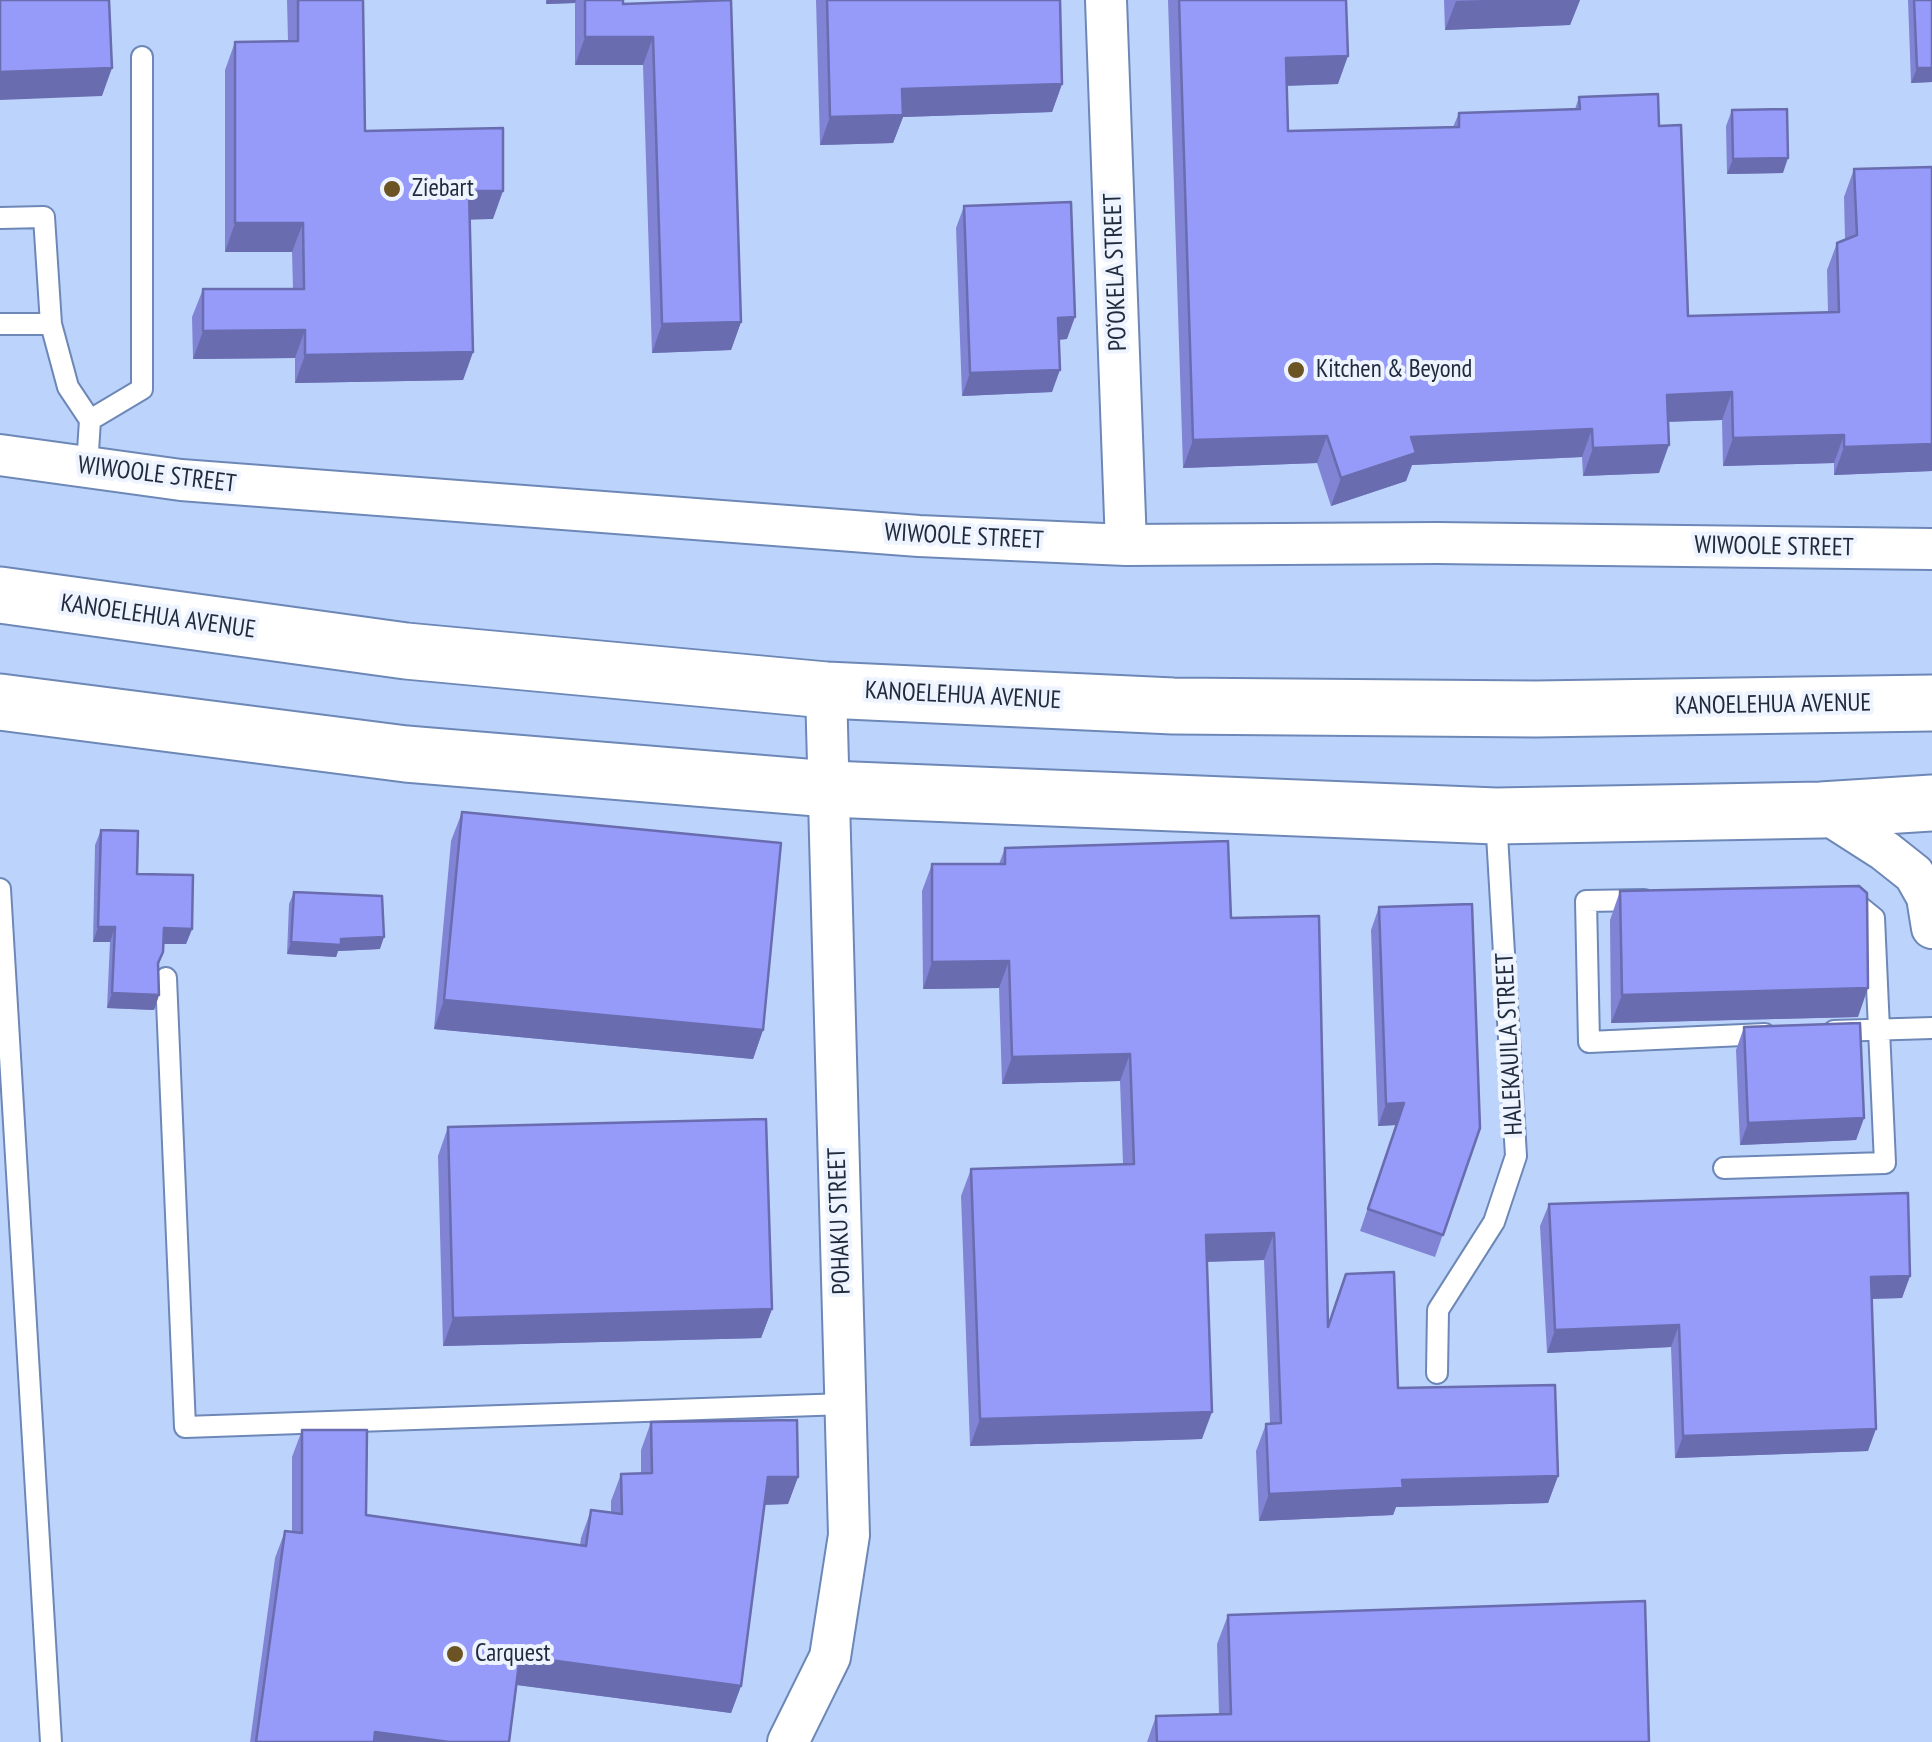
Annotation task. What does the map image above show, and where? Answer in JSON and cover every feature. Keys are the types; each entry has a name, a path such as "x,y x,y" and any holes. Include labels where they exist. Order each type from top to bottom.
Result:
{"highway":[{"name":"KANOELEHUA AVENUE","path":"0,595 406,650 826,690 1192,706 1536,709 1932,703"},
{"path":"0,702 406,754 830,788 1496,816 1821,810 1932,803"}],"street":[{"name":"PO‘OKELA STREET","path":"1106,0 1126,544"},
{"name":"WIWOOLE STREET","path":"0,455 181,480 919,536 1126,544 1932,549"},
{"name":"POHAKU STREET","path":"788,1742 830,1656 849,1536 826,690"},
{"path":"1821,810 1886,851 1914,874 1927,896 1932,928"}],"lane":[{"path":"90,420 142,389 142,57"},
{"path":"0,218 44,216 50,324 68,387 90,420 87,467"},
{"path":"0,324 50,324"},
{"name":"HALEKAUILA STREET","path":"1437,1372 1438,1310 1494,1222 1516,1156 1496,816"},
{"path":"0,888 51,1742"},
{"path":"1724,1168 1885,1163 1874,918 1848,897 1830,898"},
{"path":"1661,900 1586,901 1589,1042 1782,1034"},
{"path":"166,978 185,1427 846,1404"},
{"path":"1821,1032 1932,1028"}],"building":[{"path":"0,0 109,0 112,68 0,72"},
{"name":"Ziebart","path":"298,0 363,0 365,131 503,128 503,191 469,191 473,352 305,355 305,330 203,331 203,289 304,289 303,223 235,223 235,42 298,41"},
{"path":"585,0 623,0 623,4 731,0 741,322 662,324 653,37 585,37"},
{"path":"827,0 1060,0 1062,84 902,89 903,115 830,117"},
{"path":"1179,0 1346,0 1348,56 1286,58 1288,131 1459,127 1459,113 1580,109 1579,97 1658,94 1659,126 1681,125 1688,316 1839,312 1837,243 1857,235 1854,169 1932,167 1932,444 1844,447 1844,435 1733,438 1732,392 1667,395 1669,445 1593,448 1592,429 1411,437 1416,453 1341,478 1327,436 1193,440"},
{"path":"1914,0 1932,0 1932,68 1917,68"},
{"path":"1787,109 1788,158 1733,159 1732,110"},
{"path":"1071,202 1075,317 1058,318 1060,370 970,373 964,206"},
{"path":"462,812 781,843 763,1030 444,1000"},
{"path":"101,830 138,831 137,874 193,875 192,929 164,928 163,952 158,963 159,995 112,993 115,927 98,927"},
{"path":"1228,841 1231,918 1319,916 1328,1327 1346,1274 1394,1272 1398,1388 1555,1385 1558,1476 1402,1480 1403,1488 1269,1494 1266,1424 1281,1423 1274,1233 1206,1235 1212,1412 980,1419 971,1169 1134,1164 1130,1054 1012,1057 1009,961 932,962 932,864 1005,864 1005,848"},
{"path":"1859,886 1867,893 1868,988 1622,995 1620,891"},
{"path":"294,892 382,896 384,937 341,939 341,945 291,942"},
{"path":"1472,904 1480,1128 1443,1235 1368,1209 1404,1103 1386,1104 1379,907"},
{"path":"1860,1023 1864,1118 1748,1123 1744,1027"},
{"path":"766,1119 772,1309 453,1318 448,1127"},
{"path":"1908,1193 1910,1276 1871,1277 1876,1429 1683,1436 1679,1325 1555,1330 1549,1204"},
{"path":"797,1420 798,1477 768,1477 741,1686 520,1656 509,1742 449,1742 375,1732 374,1742 256,1742 285,1531 302,1533 302,1430 367,1430 366,1515 586,1546 591,1510 622,1514 621,1474 652,1473 651,1422"},
{"path":"1645,1601 1649,1742 1157,1742 1156,1716 1231,1714 1228,1615"}],"place":[{"name":"Ziebart","path":"392,189"},
{"name":"Kitchen & Beyond","path":"1296,370"},
{"name":"Carquest","path":"455,1654"}]}
